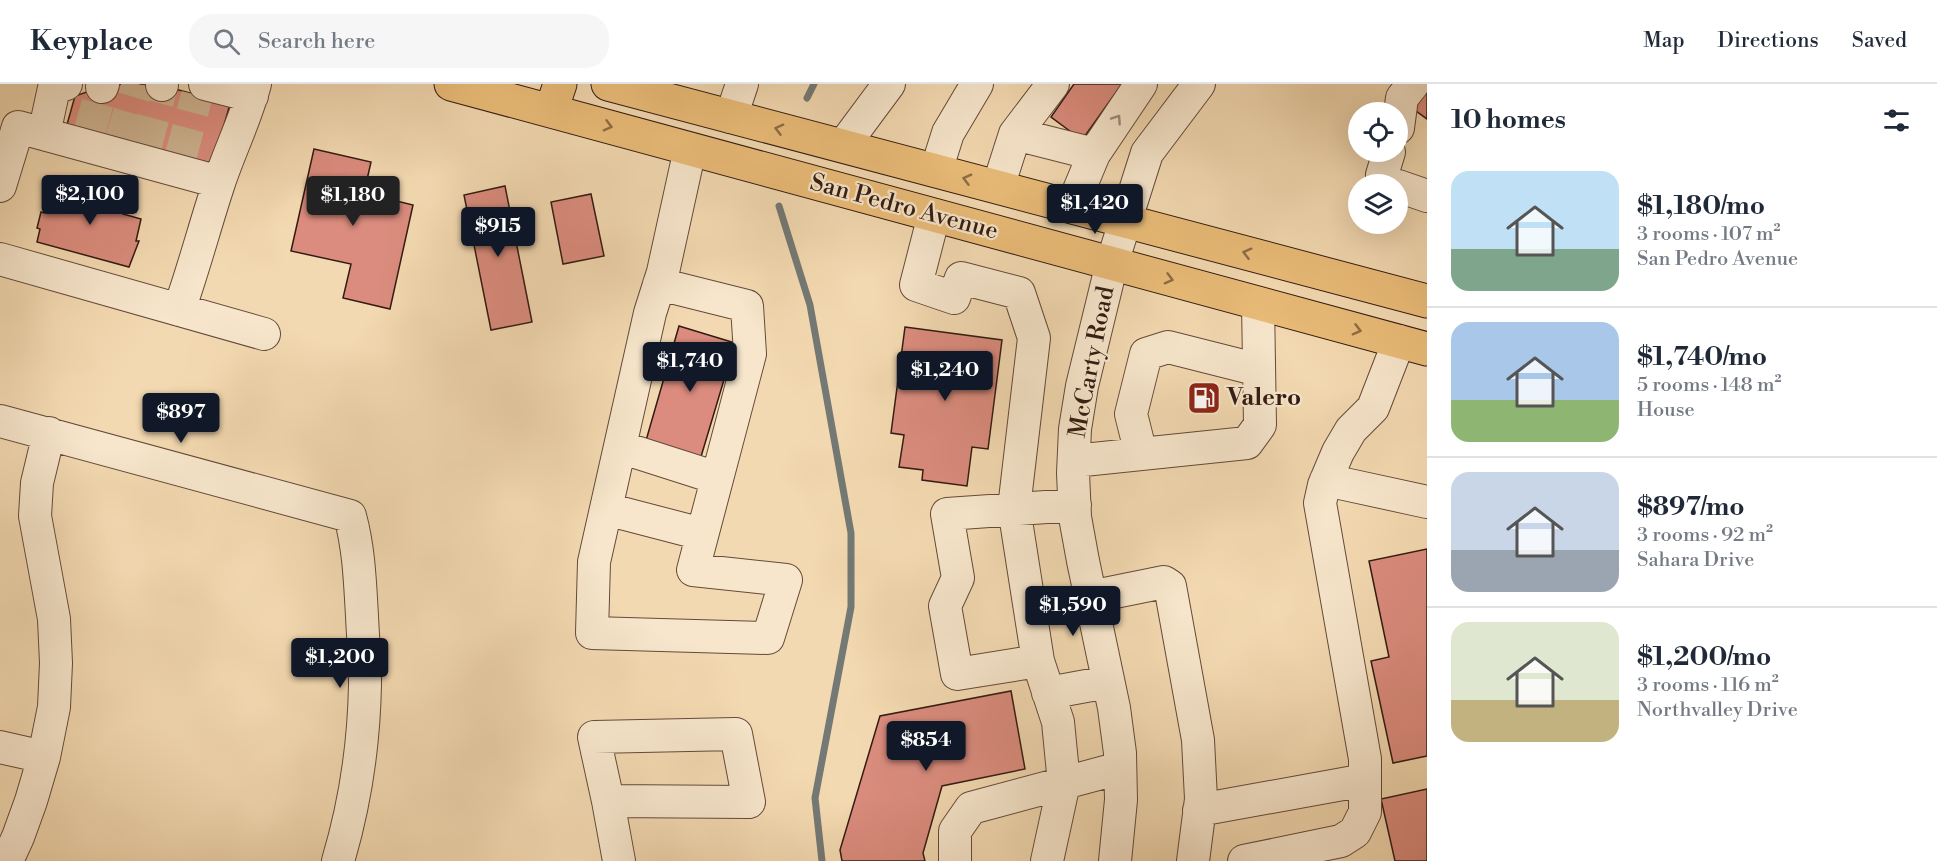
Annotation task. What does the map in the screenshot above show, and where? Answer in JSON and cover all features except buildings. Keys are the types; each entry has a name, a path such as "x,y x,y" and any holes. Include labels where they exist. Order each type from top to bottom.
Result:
{"main road":[{"name":"San Pedro Avenue","path":"451,84 555,98 690,149 1413,345"},
{"name":"San Pedro Avenue","path":"608,84 1427,301"}],"street":[{"path":"44,134 54,88 66,84"},
{"path":"731,117 742,84"},
{"path":"843,146 889,84"},
{"path":"936,171 948,133 977,84"},
{"path":"998,188 1015,134 1053,84"},
{"path":"1072,207 1094,154 1141,84"},
{"name":"McCarty Road","path":"1115,861 1121,800 1120,768 1114,708 1079,539 1075,505 1075,429 1082,386 1112,263 1147,153 1200,84"},
{"path":"1401,102 1413,84"},
{"path":"179,310 195,267 219,182 254,90 201,88"},
{"path":"0,186 18,127 44,134 87,140 179,164 219,182"},
{"path":"1015,134 1094,154"},
{"path":"659,284 747,306 750,354 693,570 786,580 768,638 592,633 594,562 650,313 659,284 690,149"},
{"path":"1408,189 1427,196"},
{"path":"934,215 916,285 954,298 961,278 1019,293 1034,338 1014,508 1038,661 1058,722 1064,783 1047,861"},
{"path":"0,259 264,334"},
{"path":"1074,461 1247,443 1260,425 1258,303"},
{"path":"1244,861 1341,841 1355,832 1365,812 1365,759 1320,503 1326,480 1338,452 1351,430 1373,408 1413,345"},
{"path":"1141,454 1131,414 1146,354 1168,346 1259,370"},
{"path":"0,421 350,516 356,536 360,567 365,684 360,757 348,828 338,861"},
{"path":"7,861 18,837 44,757 54,707 56,663 54,619 35,516 37,483 49,434"},
{"path":"620,447 717,478"},
{"path":"1326,480 1427,502"},
{"path":"1038,661 957,674 945,606 958,578 947,514 1075,505"},
{"path":"606,510 702,534"},
{"path":"1090,597 1164,582 1170,586 1198,740 1201,799 1192,861"},
{"path":"1048,693 1108,682"},
{"path":"608,801 749,802 736,734 594,737 619,861"},
{"path":"0,747 44,757"},
{"path":"955,861 955,831 970,808 1120,768"},
{"path":"1199,810 1365,780"}],"waterway":[{"path":"807,98 814,84"},
{"path":"779,206 810,305 851,533 851,607 815,798 822,861"}],"tunnel":[{"path":"120,143 138,84"},
{"path":"145,149 162,85"},
{"path":"89,134 102,87"},
{"path":"180,159 197,95"}],"place":[{"name":"Valero","path":"1204,398"}]}
